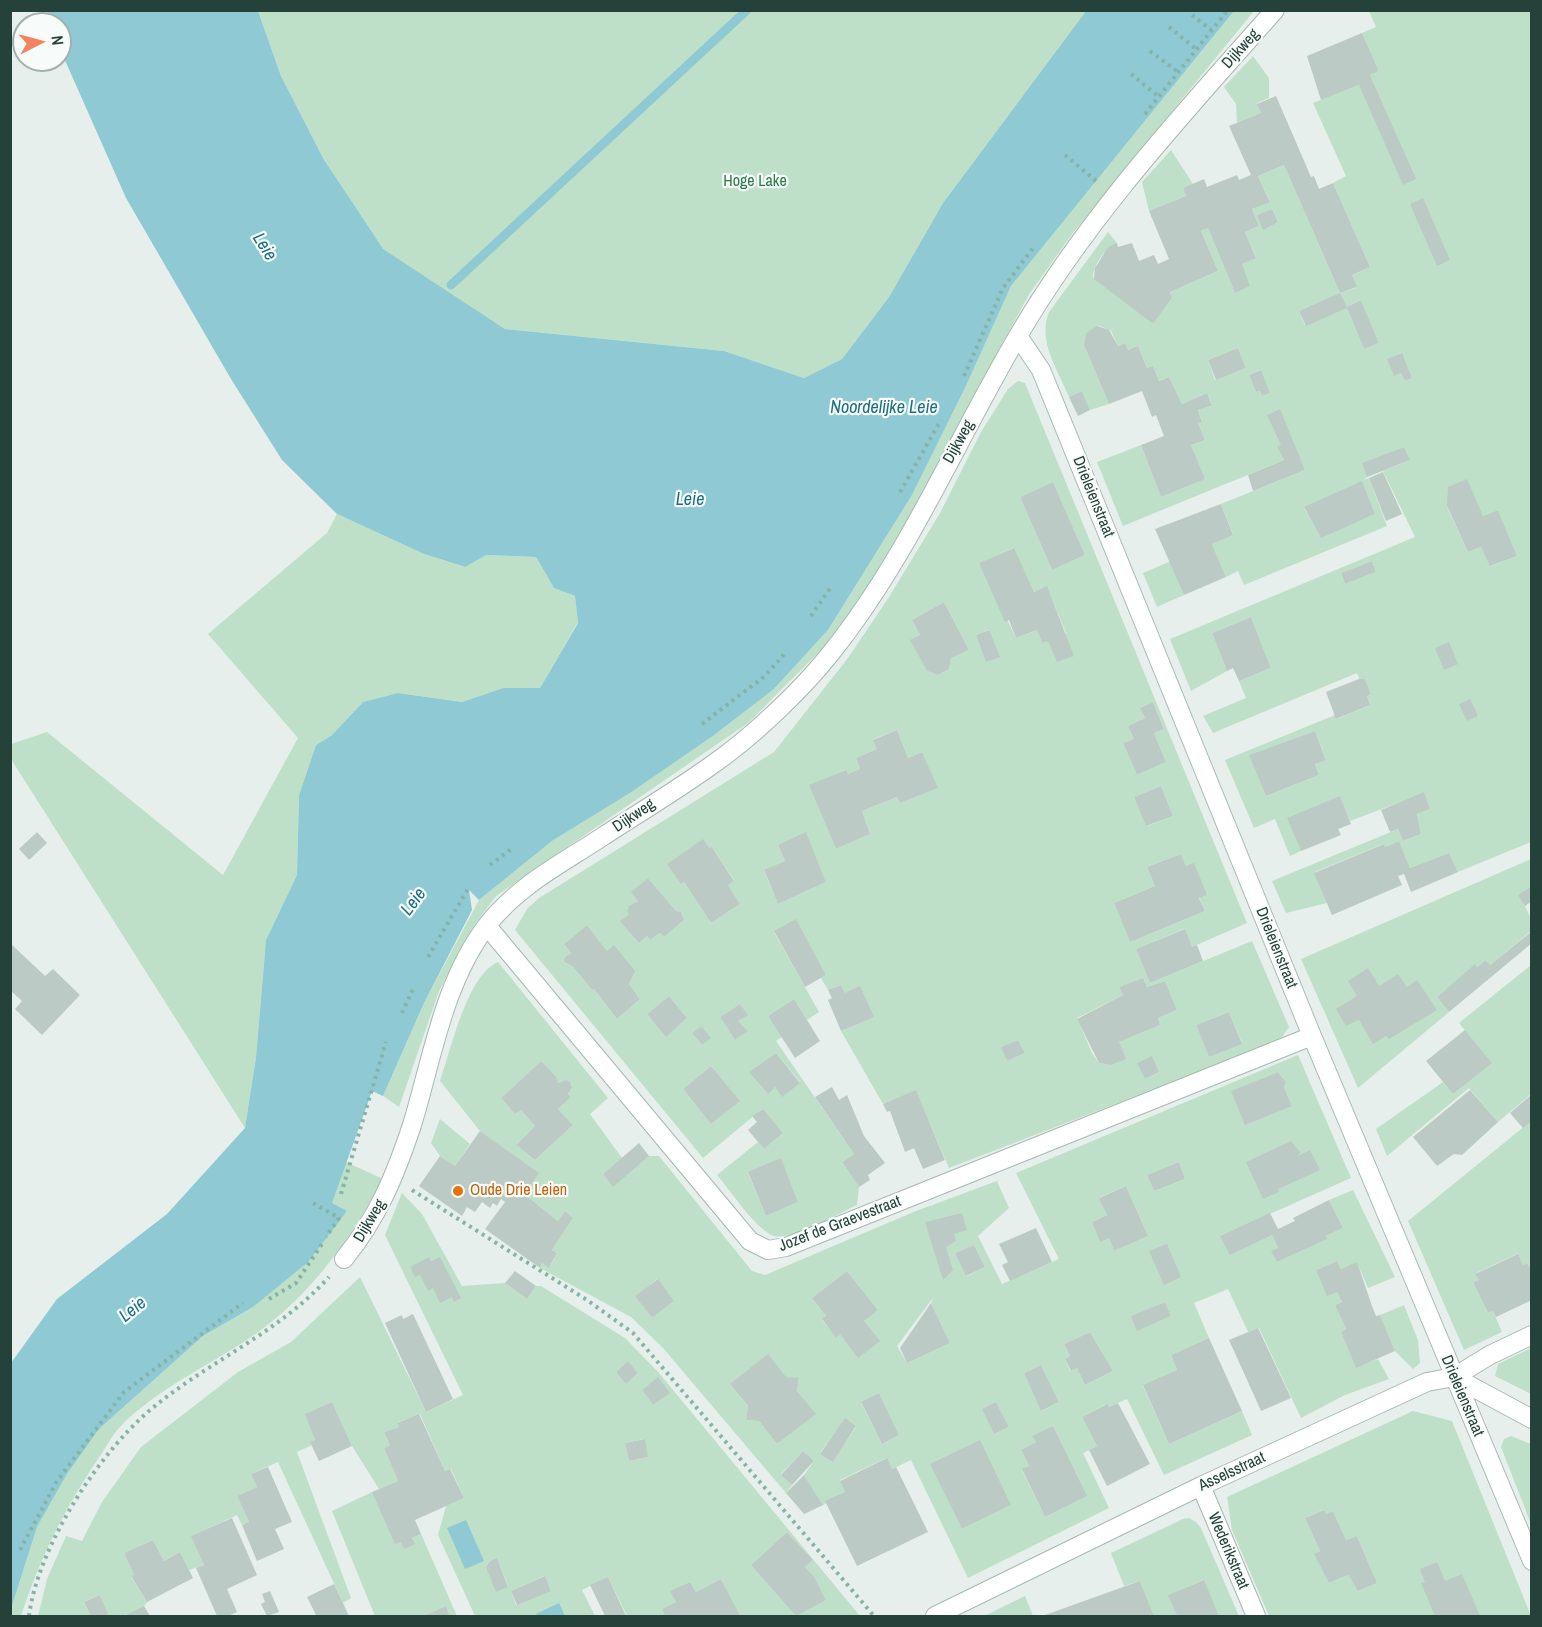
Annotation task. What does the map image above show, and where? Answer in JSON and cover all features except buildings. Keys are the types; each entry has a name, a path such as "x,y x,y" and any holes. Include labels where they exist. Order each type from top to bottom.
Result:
{"street":[{"name":"Dijkweg","path":"344,1259 369,1228 394,1177 412,1123 437,1030 454,982 487,926 522,888 711,766 789,698 813,673 856,619 898,553 1018,336 1071,252 1126,182 1275,10"},
{"name":"Drieleienstraat","path":"1018,336 1041,370 1312,1036 1532,1561"},
{"name":"Jozef de Graevestraat","path":"487,926 750,1241 768,1250 786,1247 1312,1036"},
{"path":"1532,1335 1490,1354 1454,1377 1532,1419"},
{"name":"Asselsstraat","path":"935,1617 1201,1486 1427,1382 1454,1377"},
{"name":"Wederikstraat","path":"1201,1486 1256,1617"}],"path":[{"path":"1145,114 1228,10"},
{"path":"1192,15 1211,30"},
{"path":"1169,27 1196,50"},
{"path":"1150,51 1178,72"},
{"path":"1131,74 1158,96"},
{"path":"1065,154 1099,183"},
{"path":"960,387 1003,288 1033,248"},
{"path":"900,492 944,415"},
{"path":"811,616 831,586"},
{"path":"702,724 765,675 786,652"},
{"path":"490,865 514,847"},
{"path":"428,957 468,889"},
{"path":"402,1013 413,989"},
{"path":"341,1194 386,1042"},
{"path":"394,1177 445,1213 587,1300 633,1333 874,1617"},
{"path":"269,1299 296,1283 339,1218 313,1203"},
{"name":"Dijkweg","path":"29,1617 36,1584 64,1520 127,1430 161,1401 264,1335 295,1311 344,1259"},
{"path":"20,1550 57,1481 124,1392 243,1303"}],"green space":[{"name":"Hoge Lake","path":"258,11 1086,11 943,203 889,297 842,359 804,378 724,351 505,329 382,249 323,158 281,76"},
{"path":"1234,11 1254,11 1072,234 1028,296 893,548 831,640 748,723 496,896 473,927 439,991 399,1107 383,1096 424,1003 479,900 552,841 630,793 713,736 774,689 828,630 912,495 966,386 1011,286"},
{"path":"1369,11 1531,11 1531,842 1458,872 1449,853 1410,868 1399,841 1385,847 1383,844 1315,872 1327,903 1286,913 1272,881 1398,829 1403,841 1421,834 1417,814 1430,809 1424,793 1350,821 1340,797 1288,818 1301,851 1290,856 1275,819 1254,828 1225,760 1335,715 1337,719 1370,705 1367,696 1371,694 1365,679 1360,680 1357,673 1213,733 1203,716 1246,698 1239,681 1271,668 1251,617 1212,633 1227,671 1191,691 1170,639 1415,537 1383,471 1410,460 1404,447 1363,463 1367,477 1364,480 1369,478 1387,526 1244,585 1238,571 1226,577 1212,544 1233,534 1221,504 1305,470 1298,454 1281,445 1278,446 1284,460 1123,526 1097,462 1141,445 1161,497 1204,479 1191,445 1205,440 1198,423 1202,421 1198,410 1212,404 1207,393 1182,404 1169,377 1159,381 1153,366 1147,368 1138,346 1128,350 1125,343 1118,346 1111,331 1099,326 1086,333 1084,345 1109,404 1090,410 1082,391 1069,397 1050,355 1046,323 1049,312 1108,232 1117,243 1101,257 1095,267 1093,277 1153,324 1172,298 1170,292 1218,271 1201,231 1208,228 1235,293 1242,264 1256,257 1245,232 1259,226 1252,209 1270,201 1258,176 1284,165 1340,293 1356,288 1352,275 1370,267 1333,183 1346,176 1313,103 1359,85 1415,179 1370,75 1379,71 1362,33 1376,27","holes":["1272,209 1278,222 1263,229 1258,215","1340,294 1347,307 1361,300 1379,343 1364,349 1347,308 1305,325 1299,311","1238,348 1246,368 1215,380 1208,360","1401,353 1412,378 1405,381 1401,373 1394,375 1388,360","1260,370 1270,393 1262,396 1260,391 1256,392 1249,375","1362,482 1375,514 1321,537 1304,508","1449,494 1483,516 1498,510 1517,556 1491,566 1481,547 1468,552 1447,507","1372,561 1376,572 1345,584 1341,573","1315,731 1326,759 1315,764 1319,775 1266,796 1250,755"]},
{"path":"1253,56 1269,78 1269,98 1257,103 1261,113 1237,123 1236,104 1224,87"},
{"path":"1171,150 1193,184 1183,188 1186,196 1149,211 1142,182"},
{"path":"1018,381 1025,383 1247,923 1192,947 1184,929 1136,949 1150,983 1252,941 1289,1027 1282,1037 1266,1046 949,1168 916,1091 883,1104 841,1031 873,1017 845,993 841,985 828,990 821,978 826,975 796,920 774,932 819,1012 807,1020 794,999 768,1016 782,1037 776,1041 854,1154 842,1162 859,1187 857,1205 803,1230 774,1236 767,1233 752,1218 717,1175 758,1142 764,1149 783,1133 762,1109 703,1158 515,930 527,909 539,898 774,752 848,658 889,597 940,513 981,432 1008,389","holes":["1053,482 1085,555 1052,570 1020,497","1013,548 1034,592 1047,587 1066,633 1042,643 1037,630 1016,638 980,563","944,602 969,650 951,658 949,669 938,675 927,671 911,640 920,635 912,620","988,630 999,656 986,661 976,635","1153,702 1164,729 1154,733 1166,762 1137,775 1123,743 1134,739 1128,726 1145,718 1140,708","897,730 908,758 922,752 937,788 900,803 897,797 862,811 870,834 836,849 810,786 845,770 848,774 860,769 856,758 877,749 874,739","1161,786 1173,816 1147,826 1134,797","806,833 826,882 778,904 764,871 785,861 778,845","712,847 734,880 728,885 740,904 711,923 684,882 681,884","1181,854 1205,911 1130,942 1114,903 1155,886 1147,867","648,878 676,911 681,912 684,920 664,937 660,933 650,940 647,936 639,943 621,921 629,914 630,905 638,901 632,892","587,925 607,951 613,946 634,971 629,984 640,999 617,1019 594,989 592,990 573,967 565,963 565,957 571,953 564,944","1143,978 1147,987 1165,981 1177,1010 1158,1018 1160,1025 1119,1042 1110,1065 1099,1063 1092,1053 1077,1018 1123,995 1119,987","669,996 687,1018 666,1036 647,1014","740,1004 747,1015 738,1021 748,1031 735,1040 720,1017","1229,1012 1242,1043 1209,1057 1196,1025","701,1026 710,1038 702,1045 692,1033","1018,1040 1025,1053 1007,1061 1002,1047","776,1053 800,1082 782,1096 775,1087 767,1093 750,1072","1152,1057 1159,1072 1145,1079 1138,1063","711,1066 739,1101 711,1124 683,1089","781,1159 798,1202 766,1216 748,1173"]},
{"path":"337,514 424,554 464,567 486,555 536,557 554,588 575,596 578,622 540,688 503,688 462,702 398,693 363,702 332,735 316,745 299,795 297,875 266,940 256,1057 245,1128 11,759 11,744 47,732 223,875 298,738 208,634 327,533"},
{"path":"1171,561 1184,595 1157,607 1143,573"},
{"path":"1531,859 1531,886 1525,906 1531,919 1531,931 1490,965 1486,960 1477,967 1475,965 1437,997 1449,1012 1358,1088 1301,959"},
{"path":"498,962 608,1098 590,1114 622,1158 603,1174 613,1186 649,1156 659,1156 752,1271 765,1275 916,1211 997,1181 1009,1208 978,1236 1002,1284 1059,1259 1016,1173 1298,1055 1351,1178 1220,1236 1272,1235 1278,1248 1272,1252 1277,1262 1326,1239 1326,1236 1343,1228 1329,1200 1353,1190 1395,1277 1368,1288 1357,1263 1341,1269 1337,1261 1316,1270 1337,1292 1342,1302 1335,1305 1346,1329 1341,1332 1356,1367 1378,1359 1389,1379 1345,1395 1301,1418 1259,1328 1248,1332 1228,1289 1194,1303 1209,1338 1171,1355 1177,1370 1143,1386 1169,1444 1242,1411 1252,1435 1164,1475 1127,1399 1109,1407 1106,1404 1082,1417 1097,1446 1083,1453 1109,1508 968,1578 911,1460 892,1469 886,1458 840,1480 845,1492 823,1505 804,1475 814,1461 803,1451 781,1474 792,1485 786,1493 663,1348 631,1317 540,1268 542,1263 550,1267 557,1253 552,1250 573,1218 565,1211 558,1221 524,1194 538,1173 480,1131 440,1081 461,1015 477,982","holes":["541,1061 558,1083 566,1080 572,1085 568,1094 571,1097 558,1109 573,1125 535,1160 516,1145 535,1126 521,1110 515,1114 501,1098","1278,1072 1286,1082 1284,1087 1292,1106 1232,1091","1179,1162 1185,1179 1154,1191 1147,1175","1126,1186 1148,1236 1114,1251 1109,1238 1100,1241 1092,1222 1107,1215 1100,1197","974,1245 985,1267 967,1276 955,1253","847,1271 878,1310 836,1337 822,1320 826,1316 812,1298","657,1279 674,1301 652,1318 636,1296","933,1298 931,1303 950,1343 907,1363 897,1346","1165,1302 1171,1316 1138,1330 1132,1316","1090,1332 1113,1371 1085,1385 1077,1368 1070,1371 1065,1359 1070,1356 1064,1344","1041,1365 1059,1402 1042,1411 1024,1373","786,1377 799,1379 797,1391 815,1414 777,1444 759,1421 746,1420 748,1406 730,1384","879,1393 899,1435 882,1444 861,1403","996,1402 1009,1427 994,1434 983,1409","845,1419 856,1427 833,1461 820,1453","1053,1426 1086,1496 1045,1517 1022,1470 1029,1466 1021,1450 1036,1442 1033,1436","931,1464 1011,1505 962,1529"]},
{"path":"1531,965 1531,1094 1498,1122 1469,1088 1387,1156 1376,1129 1443,1082 1453,1094 1491,1062 1459,1023"},
{"path":"440,1119 470,1144 455,1166 440,1156 431,1143"},
{"path":"1531,1121 1531,1272 1527,1263 1523,1265 1517,1254 1476,1273 1479,1280 1473,1282 1488,1313 1493,1311 1502,1332 1464,1350 1408,1221"},
{"path":"346,1162 383,1179 345,1242 298,1298 261,1330 170,1387 119,1428 62,1518 36,1575 21,1616 11,1616 11,1609 37,1527 67,1474 99,1429 203,1336 253,1307 347,1211 331,1204"},
{"path":"402,1193 422,1214 462,1286 505,1283 527,1299 536,1286 541,1286 625,1338 659,1373 860,1616 739,1616 721,1579 696,1592 690,1582 671,1591 676,1602 662,1609 665,1616 627,1616 608,1577 582,1590 595,1616 475,1616 438,1535 446,1506 464,1498 451,1469 445,1471 420,1414 398,1422 399,1427 384,1432 390,1445 384,1448 398,1481 379,1489 352,1446 332,1402 306,1414 315,1440 311,1442 312,1445 297,1452 351,1598 343,1603 278,1462 251,1474 257,1487 237,1496 249,1522 242,1525 237,1515 192,1536 204,1565 189,1570 180,1552 164,1561 153,1540 124,1553 134,1575 131,1577 147,1602 140,1609 125,1615 109,1616 100,1595 84,1602 91,1616 38,1616 47,1579 66,1536 82,1541 102,1502 141,1447 238,1372 291,1342 360,1277 426,1412 463,1395 385,1235","holes":["628,1361 638,1373 626,1383 616,1372","658,1378 669,1393 653,1405 642,1390","644,1439 648,1457 629,1461 625,1443","787,1532 813,1560 805,1567 814,1576 826,1600 796,1615 751,1565","497,1558 508,1587 486,1568 490,1561","544,1576 551,1590 516,1605 511,1591"]},
{"path":"1404,1305 1418,1340 1420,1363 1413,1369 1395,1351 1380,1315"},
{"path":"1531,1348 1531,1394 1495,1376 1498,1364"},
{"path":"1413,1411 1452,1421 1531,1616 1269,1616 1232,1530 1227,1497","holes":["1323,1510 1326,1514 1333,1511 1346,1540 1357,1536 1377,1583 1358,1591 1348,1575 1329,1583 1315,1554 1320,1551 1305,1518"]},
{"path":"1511,1436 1531,1444 1531,1524 1501,1447 1504,1439"},
{"path":"372,1492 401,1542 414,1544 412,1538 421,1534 457,1616 450,1616 446,1606 423,1616 375,1616 332,1511"},
{"path":"1189,1518 1201,1528 1239,1616 1219,1616 1203,1580 1169,1595 1177,1616 1154,1616 1140,1581 1124,1586 1111,1553"},
{"path":"1025,1596 1033,1616 984,1616"}],"water":[{"name":"Leie","path":"258,11 281,76 323,158 383,249 505,329 724,351 804,378 842,359 889,297 943,203 1086,11 1234,11 1011,286 966,386 912,495 828,630 774,689 713,736 630,793 552,841 479,900 469,890 472,910 424,1003 383,1096 372,1091 332,1203 347,1211 308,1262 253,1307 203,1336 99,1429 67,1474 37,1527 11,1609 11,1363 57,1299 167,1214 245,1128 256,1057 266,940 297,875 299,795 316,745 332,735 363,702 398,693 462,702 503,688 540,688 578,623 575,596 554,588 536,557 486,555 465,567 424,554 337,514 282,460 231,379 126,198 70,72 72,72 72,12 47,12"},
{"path":"466,1520 484,1561 465,1569 447,1528"},
{"path":"559,1603 565,1616 537,1616 536,1614"}],"waterway":[{"path":"451,285 747,10"}],"place":[{"name":"Oude Drie Leien","path":"458,1191"}],"water label":[{"name":"Noordelijke Leie","path":"884,408"}]}
